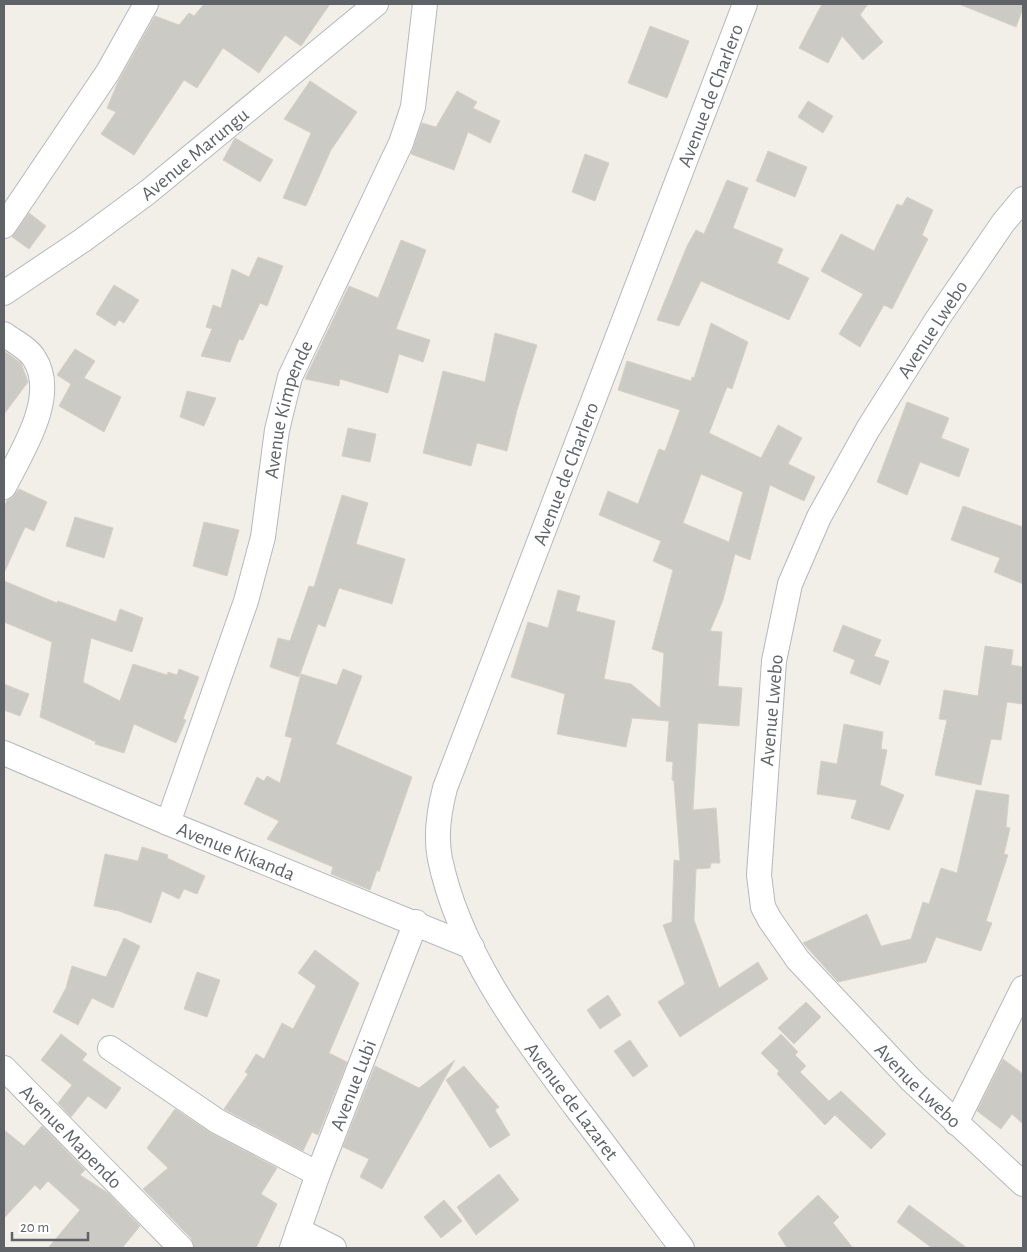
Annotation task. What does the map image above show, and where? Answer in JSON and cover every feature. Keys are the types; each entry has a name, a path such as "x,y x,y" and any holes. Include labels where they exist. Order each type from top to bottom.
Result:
{"street":[{"path":"4,226 108,72 146,4"},
{"name":"Avenue Marungu","path":"4,293 148,192 376,4"},
{"name":"Avenue Kimpende","path":"168,823 246,601 257,564 278,430 290,377 401,143 413,106 425,4"},
{"name":"Avenue de Charlero","path":"472,947 454,907 439,857 438,814 445,788 745,4"},
{"name":"Avenue Lwebo","path":"1023,199 1003,224 938,318 878,413 819,516 790,584 774,660 761,819 759,875 763,907 779,936 798,960 912,1081 1023,1184"},
{"path":"4,334 34,357 42,384 38,414 31,434 4,487"},
{"name":"Avenue Kikanda","path":"4,753 168,823 416,922 472,947"},
{"name":"Avenue Lubi","path":"295,1239 318,1174 416,922"},
{"name":"Avenue de Lazaret","path":"472,947 519,1030 682,1248"},
{"path":"956,1123 1023,988"},
{"path":"110,1048 217,1121 318,1174"},
{"name":"Avenue Mapendo","path":"4,1068 181,1248"},
{"path":"295,1239 334,1248"}],"building":[{"path":"204,4 330,4 301,46 285,35 259,73 223,48 197,88 184,80 134,155 101,134 116,112 107,108 118,82 155,16 179,25 189,13 194,16"},
{"path":"822,4 868,4 860,15 883,42 863,60 842,36 828,63 799,48"},
{"path":"959,4 1023,4 1023,8 1016,27"},
{"path":"650,26 689,41 667,98 628,83"},
{"path":"310,81 357,112 331,150 306,206 283,198 311,133 284,119"},
{"path":"457,91 477,102 473,108 500,121 490,143 468,132 454,170 411,154 422,123 436,127"},
{"path":"808,101 833,116 823,133 798,117"},
{"path":"235,138 273,160 260,182 223,160"},
{"path":"768,151 807,167 795,197 756,181"},
{"path":"585,154 609,163 595,201 572,192"},
{"path":"727,180 748,188 733,228 783,249 777,263 809,278 789,320 701,281 679,326 657,320 687,246 696,230 704,234"},
{"path":"907,197 933,210 922,235 928,239 892,309 884,305 860,347 839,334 863,294 821,271 841,234 874,251 897,204 902,206"},
{"path":"29,213 46,226 29,249 12,237"},
{"path":"401,240 426,250 396,329 430,340 423,362 399,354 388,393 340,379 339,386 305,379 349,286 378,298"},
{"path":"258,257 283,266 267,306 260,303 243,340 239,339 230,362 201,356 212,329 206,327 213,305 221,308 232,269 249,277"},
{"path":"114,285 139,300 124,323 119,320 115,326 96,314"},
{"path":"711,323 748,342 732,389 727,387 709,433 761,458 778,425 802,438 788,464 815,477 804,501 770,485 750,560 735,554 723,600 710,631 722,632 718,686 742,688 739,726 698,723 693,810 716,808 720,863 711,863 710,868 696,869 694,920 719,988 758,962 768,979 680,1037 658,1002 685,984 663,925 672,922 674,860 680,861 674,781 672,780 673,762 666,761 669,721 632,718 626,747 557,734 565,694 511,677 528,622 548,628 558,590 580,596 576,611 615,621 604,679 631,684 660,708 664,653 652,649 673,570 653,561 661,541 599,515 608,491 638,504 659,449 665,451 680,410 618,390 627,361 691,381 692,377 694,378","holes":["701,474 743,492 729,542 683,523"]},
{"path":"495,333 537,345 517,410 507,451 477,443 471,466 423,453 443,371 485,382"},
{"path":"75,349 95,361 84,378 121,397 104,432 59,406 71,384 57,375"},
{"path":"4,351 21,363 28,382 4,414"},
{"path":"187,391 216,398 204,426 180,417"},
{"path":"907,402 949,418 941,438 969,449 959,477 920,462 907,495 877,482"},
{"path":"348,428 376,434 370,462 342,456"},
{"path":"19,489 47,502 34,531 25,527 4,573 4,508 7,500 12,498"},
{"path":"342,495 368,503 356,544 405,559 392,604 339,588 325,627 318,624 299,677 270,667 278,638 290,641 309,586 314,587"},
{"path":"963,506 1023,527 1023,584 994,572 1000,558 951,540"},
{"path":"75,517 113,528 104,558 66,546"},
{"path":"204,522 239,530 227,576 193,566"},
{"path":"4,581 57,603 58,601 116,622 120,609 143,618 132,652 91,638 83,682 120,701 133,664 167,675 168,672 177,675 179,669 199,677 183,719 186,720 176,743 134,724 124,753 95,744 96,742 40,717 52,642 4,622"},
{"path":"843,625 881,640 874,656 889,661 880,685 850,673 855,660 833,651"},
{"path":"985,646 1013,650 1011,665 1023,667 1023,704 1007,702 1001,740 991,739 981,785 935,775 947,720 939,719 944,690 978,696"},
{"path":"343,669 362,676 336,744 412,777 379,872 377,870 370,890 331,874 333,867 267,839 279,821 244,804 257,777 264,781 267,776 280,783 292,738 285,736 301,674 337,685"},
{"path":"4,684 29,694 20,716 4,710"},
{"path":"844,724 883,732 881,749 887,750 880,785 904,795 889,830 851,818 857,800 817,794 821,761 837,764"},
{"path":"976,790 1009,795 1006,827 1010,828 1004,854 1008,855 986,921 992,923 981,951 936,937 926,962 838,982 803,943 867,914 881,946 911,939 923,902 929,904 941,868 957,873"},
{"path":"142,847 168,855 167,858 205,876 197,894 184,889 179,899 162,891 151,923 119,911 94,906 105,854 138,861"},
{"path":"124,938 140,946 113,1008 92,998 78,1025 53,1012 66,988 72,966 106,977"},
{"path":"315,950 359,983 329,1053 347,1062 318,1135 312,1132 303,1151 224,1109 248,1074 245,1072 256,1054 264,1059 282,1023 293,1029 316,986 298,973"},
{"path":"197,972 220,980 207,1017 184,1009"},
{"path":"608,995 621,1015 600,1029 587,1010"},
{"path":"806,1002 821,1017 794,1044 778,1028"},
{"path":"61,1034 87,1054 82,1060 121,1088 106,1109 88,1096 71,1117 58,1103 72,1085 41,1060"},
{"path":"781,1034 798,1052 795,1055 806,1066 800,1072 829,1101 841,1091 886,1134 871,1149 835,1115 825,1125 777,1074 779,1071 761,1053"},
{"path":"630,1040 648,1066 633,1077 614,1051"},
{"path":"1003,1059 1023,1074 1023,1124 1012,1114 1001,1129 977,1111"},
{"path":"455,1060 382,1189 360,1177 369,1159 343,1147 375,1066 419,1088"},
{"path":"464,1066 499,1107 495,1110 510,1135 490,1148 446,1080"},
{"path":"175,1109 211,1133 277,1168 261,1194 277,1204 256,1248 194,1248 191,1238 143,1189 168,1168 147,1148"},
{"path":"42,1126 85,1170 80,1175 108,1193 140,1226 122,1248 48,1248 80,1210 48,1181 40,1190 35,1185 4,1218 4,1130 24,1146"},
{"path":"499,1174 519,1200 476,1235 457,1207"},
{"path":"818,1195 839,1217 833,1223 853,1248 787,1248 778,1233"},
{"path":"444,1200 462,1221 441,1238 424,1217"},
{"path":"909,1205 967,1248 932,1248 897,1222"}]}
